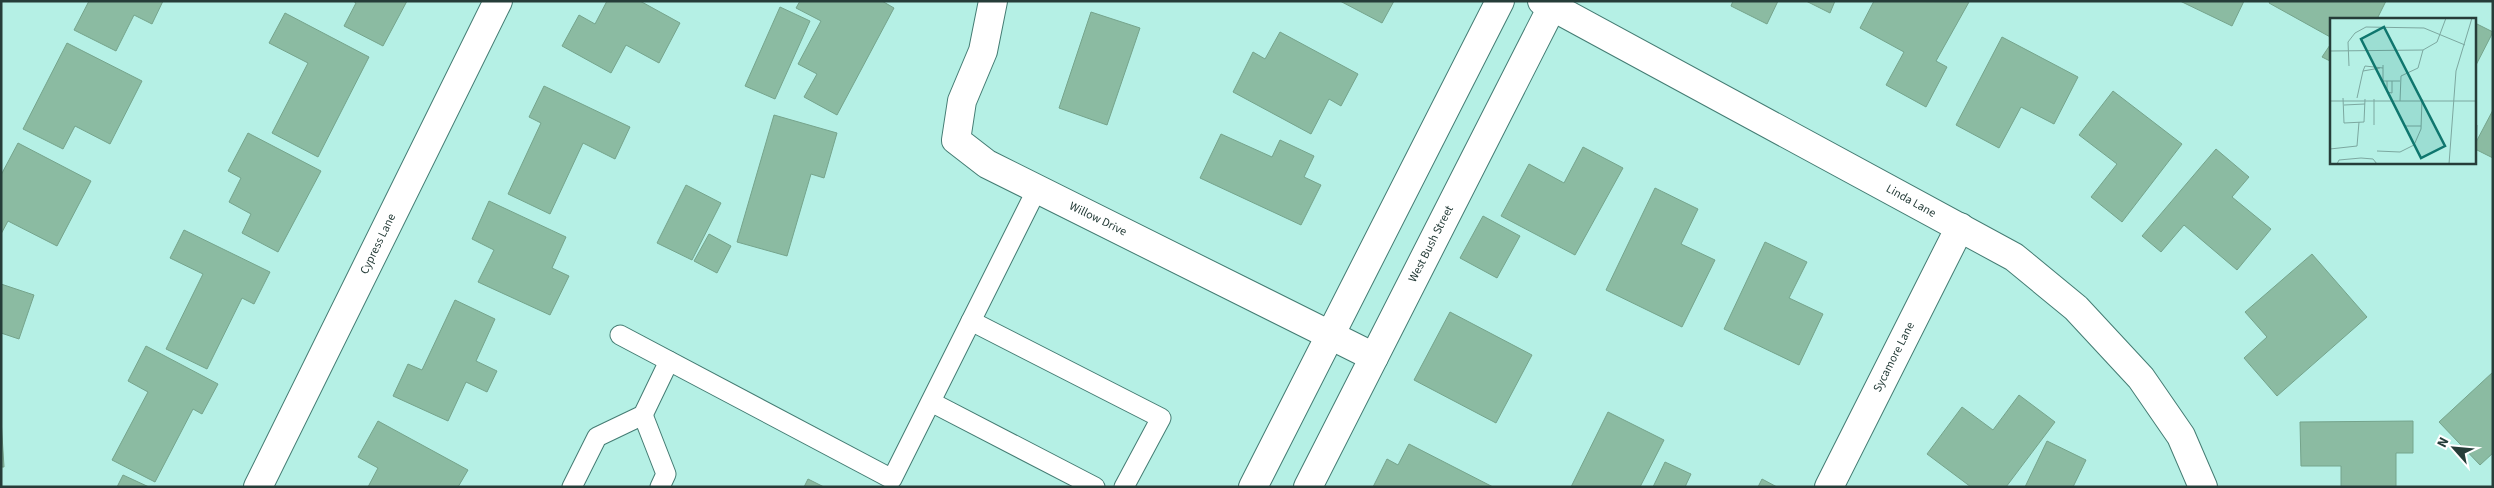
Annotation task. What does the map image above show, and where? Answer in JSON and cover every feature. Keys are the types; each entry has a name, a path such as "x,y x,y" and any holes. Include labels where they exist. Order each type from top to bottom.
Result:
{"street":[{"name":"Cypress Lane","path":"258,487 498,1"},
{"name":"Willow Drive","path":"993,1 983,51 962,101 956,140 987,164 1374,356"},
{"path":"1253,487 1500,1"},
{"name":"Linda Lane","path":"1550,3 2014,257 2076,308 2141,378 2181,436 2203,487"},
{"name":"West Bush Street","path":"1308,487 1550,3"},
{"name":"Sycamore Lane","path":"1829,487 1960,227"}],"lane":[{"path":"620,335 892,479 1037,189"},
{"path":"971,321 1161,418 1124,487"},
{"path":"572,487 597,437 643,415 669,361"},
{"path":"931,402 1095,487"},
{"path":"643,415 666,474 660,487"}],"building":[{"path":"89,1 163,1 152,24 134,15 116,51 74,30"},
{"path":"353,1 407,1 383,46 344,26 356,3"},
{"path":"607,1 640,1 680,23 659,63 626,45 611,73 562,46 579,15 595,24"},
{"path":"800,1 882,1 894,8 837,115 804,97 817,74 798,64 821,21 796,8"},
{"path":"1340,1 1394,1 1382,23"},
{"path":"1733,1 1778,1 1767,24 1731,6"},
{"path":"1806,1 1835,1 1830,13"},
{"path":"1874,1 1969,2 1936,61 1947,67 1926,107 1886,85 1904,52 1860,28"},
{"path":"2180,1 2244,1 2232,26"},
{"path":"2270,1 2386,1 2378,18 2330,18 2330,37 2269,3"},
{"path":"780,7 810,21 775,99 745,86"},
{"path":"1091,12 1140,28 1107,125 1059,108"},
{"path":"285,13 369,57 318,157 272,133 308,63 269,43"},
{"path":"2476,24 2493,32 2476,65"},
{"path":"1280,32 1358,74 1341,106 1329,99 1311,134 1233,92 1253,52 1265,59"},
{"path":"2002,37 2078,77 2054,124 2021,107 1999,148 1956,125"},
{"path":"67,43 142,81 110,144 75,126 63,149 23,129"},
{"path":"2330,45 2330,61 2322,57"},
{"path":"544,86 630,127 615,159 583,143 550,214 508,194 541,123 529,117"},
{"path":"2113,91 2182,144 2122,222 2091,197 2117,164 2079,135"},
{"path":"2493,110 2493,158 2476,150 2476,142"},
{"path":"774,115 837,133 824,178 811,174 787,256 737,242"},
{"path":"248,133 321,171 278,252 242,233 251,214 229,202 241,178 228,171"},
{"path":"1221,134 1272,157 1280,140 1314,156 1304,177 1321,185 1301,225 1200,178"},
{"path":"18,143 91,181 57,246 8,221 1,234 1,175"},
{"path":"1583,147 1623,168 1575,255 1501,216 1529,164 1564,183"},
{"path":"2216,149 2249,177 2232,197 2271,229 2237,270 2184,225 2161,252 2142,236"},
{"path":"686,185 721,203 692,260 657,243"},
{"path":"1655,188 1698,209 1681,244 1715,260 1682,327 1606,290"},
{"path":"489,201 566,237 552,268 569,276 550,315 478,282 494,250 472,239"},
{"path":"1483,216 1520,236 1497,278 1460,258"},
{"path":"184,230 270,272 254,304 242,298 207,369 166,349 203,274 170,258"},
{"path":"709,234 731,246 717,273 694,261"},
{"path":"1765,242 1807,262 1789,298 1823,314 1799,365 1724,329"},
{"path":"2312,254 2367,317 2277,396 2244,358 2267,337 2245,312"},
{"path":"1,284 34,295 19,339 1,333"},
{"path":"455,300 495,319 476,361 497,371 487,392 466,382 448,421 393,396 408,364 422,370"},
{"path":"1450,312 1532,355 1496,423 1414,380"},
{"path":"146,346 218,384 202,414 193,409 155,482 112,460 148,392 128,381"},
{"path":"2493,372 2493,453 2480,465 2439,422"},
{"path":"2019,395 2055,422 2006,487 1971,487 1927,454 1962,407 1993,430"},
{"path":"1608,412 1664,440 1640,487 1571,487"},
{"path":"1,419 4,467 1,467"},
{"path":"378,421 468,470 458,487 368,487 378,468 358,457"},
{"path":"2413,421 2413,453 2396,453 2396,487 2341,487 2341,466 2301,466 2300,422"},
{"path":"2047,441 2086,460 2073,487 2025,487"},
{"path":"1409,444 1493,487 1373,487 1387,459 1398,465"},
{"path":"1665,462 1691,474 1685,487 1653,487"},
{"path":"123,475 149,487 117,487"},
{"path":"808,479 824,487 804,487"},
{"path":"1762,479 1777,487 1758,487"}]}
